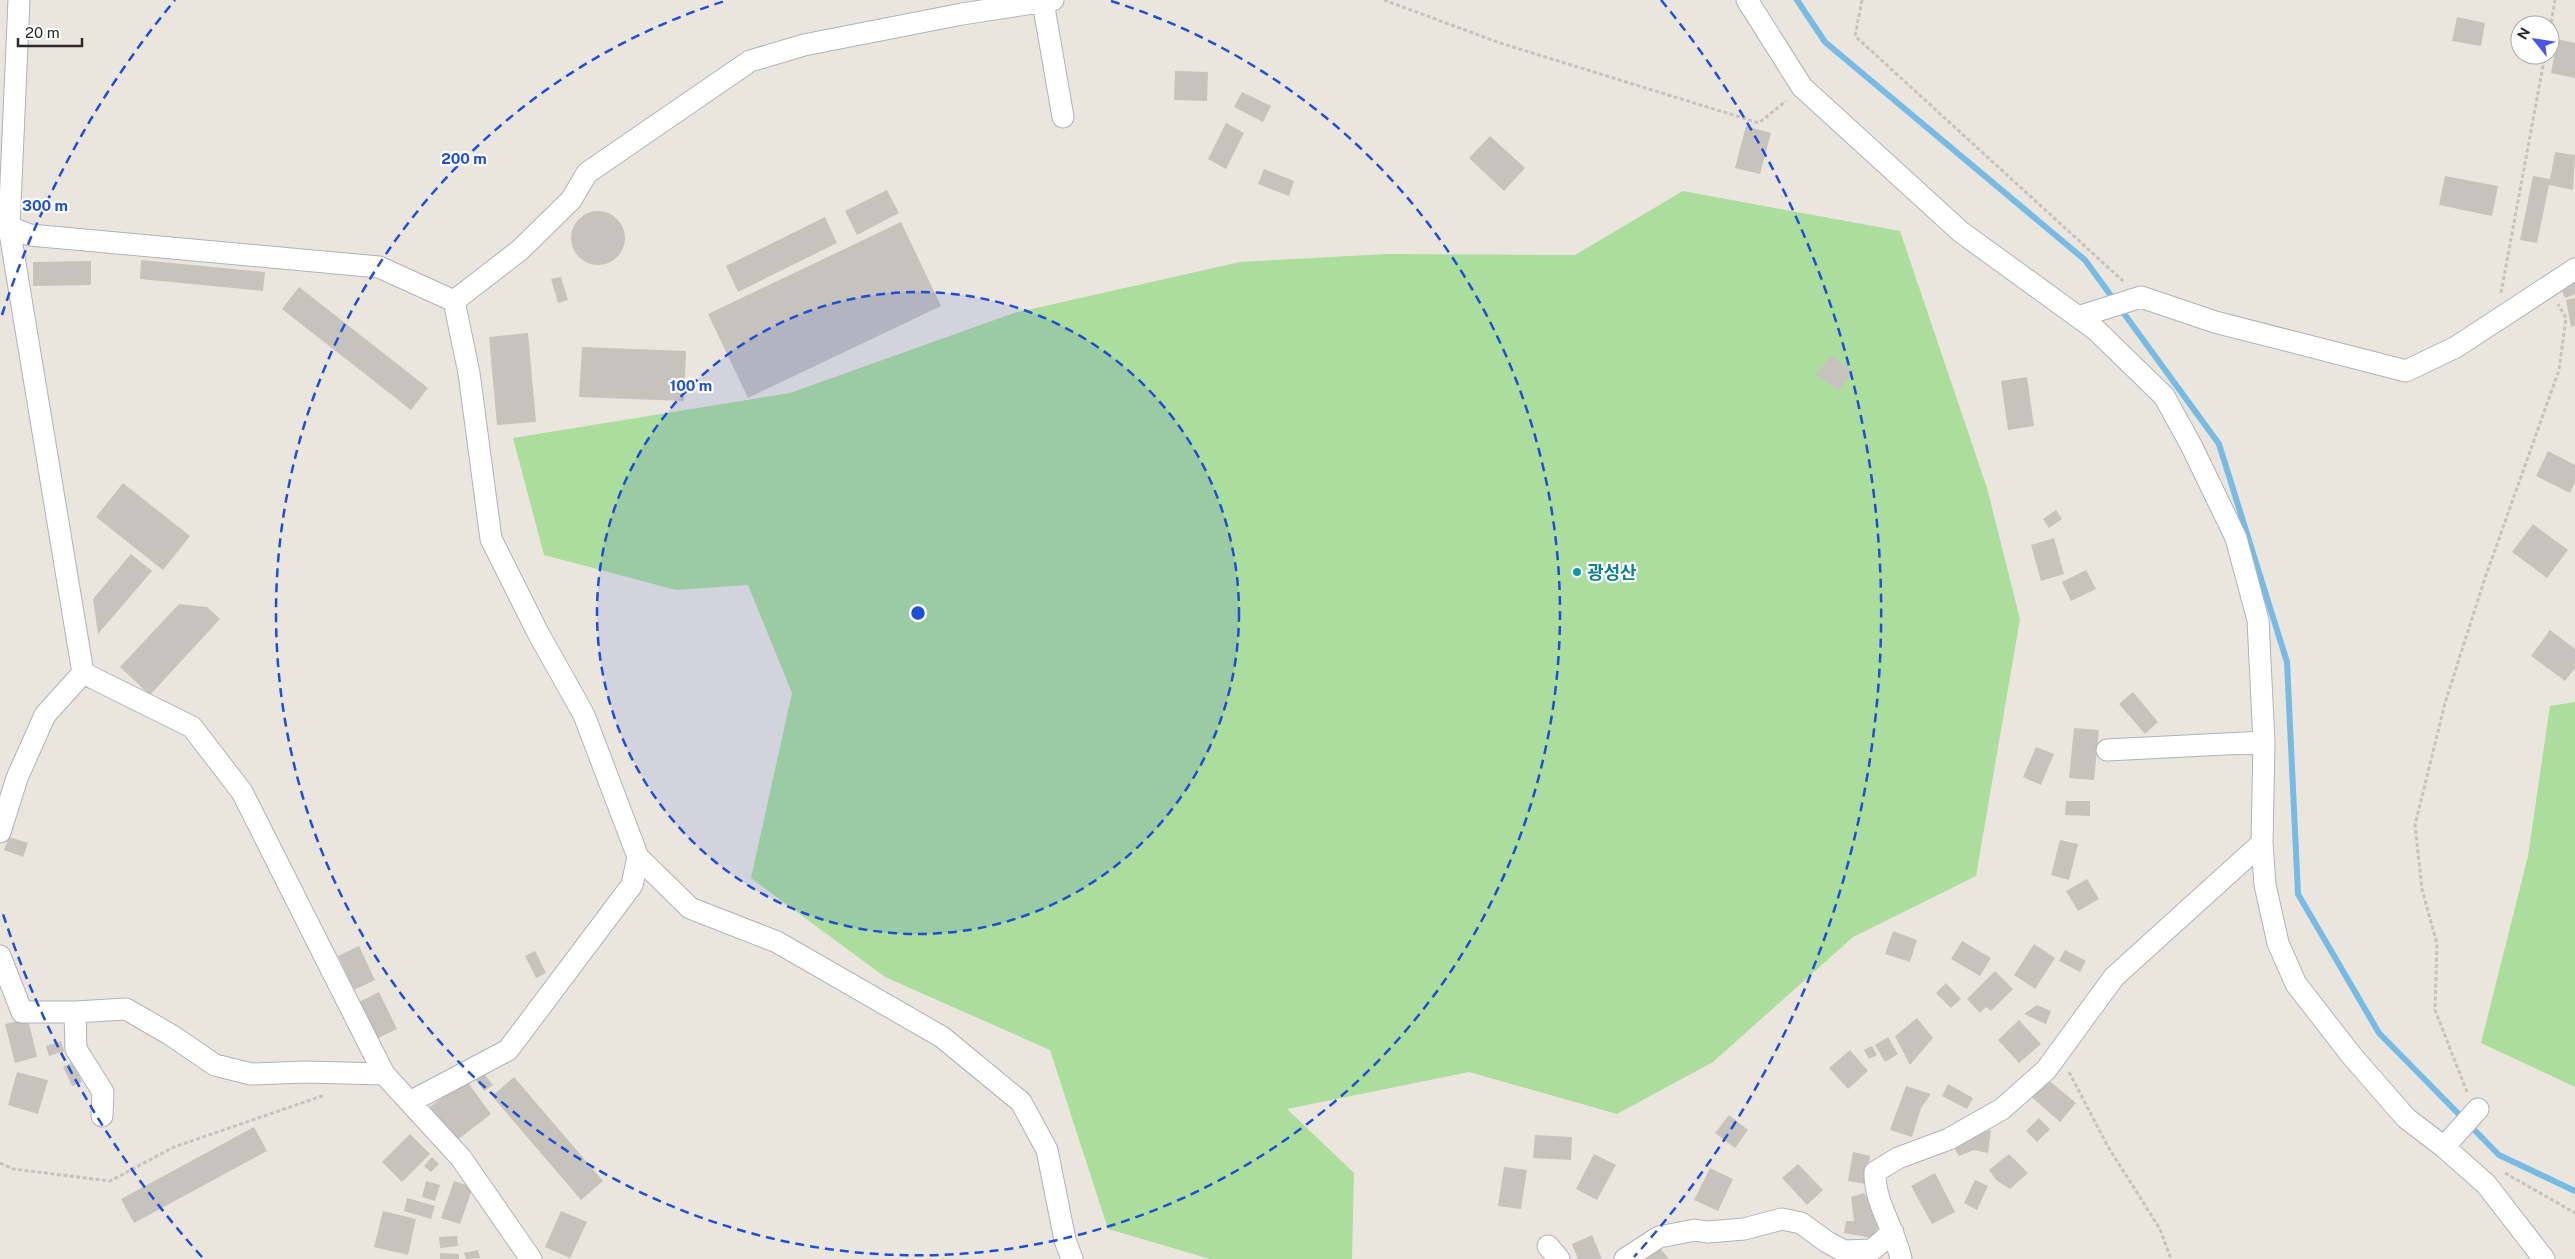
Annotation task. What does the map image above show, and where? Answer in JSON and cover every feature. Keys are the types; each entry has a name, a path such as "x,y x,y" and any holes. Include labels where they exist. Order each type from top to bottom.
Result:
{"street":[{"path":"19,0 9,227 83,673"},
{"path":"1747,0 1802,87 1961,232 2096,330 2164,396 2191,445 2236,538 2258,620 2264,742 2262,843 2265,885 2278,943 2296,984 2352,1056 2406,1118 2444,1147 2486,1184 2544,1259"},
{"path":"454,301 520,250 571,200 587,173 750,61 804,45 962,14 1048,1 1063,117"},
{"path":"9,227 30,235 379,266 454,301"},
{"path":"2078,317 2141,297 2215,322 2406,371 2456,346 2575,269"},
{"path":"454,301 469,373 490,540 536,632 584,715 638,857 690,908 777,942 942,1037 1021,1102 1047,1150 1065,1240 1072,1259"},
{"path":"0,832 16,778 45,715 83,673"},
{"path":"83,673 192,727 242,792 384,1074 462,1158 531,1259"},
{"path":"2107,750 2264,742"},
{"path":"1901,1259 1893,1232 1875,1190 1875,1172 1898,1158 1949,1139 2002,1109 2046,1070 2114,977 2262,843"},
{"path":"410,1102 508,1050 632,885 638,857"},
{"path":"0,956 22,1012 75,1012 126,1009 171,1034 215,1066 251,1074 305,1072 384,1074"},
{"path":"75,1012 76,1049 103,1092 102,1116"},
{"path":"2444,1147 2478,1109"},
{"path":"1625,1259 1659,1237 1695,1230 1707,1232 1744,1229 1782,1219 1801,1223 1826,1242 1844,1251 1872,1250 1893,1232"}],"path":[{"path":"1384,0 1500,43 1759,123 1802,87"},
{"path":"1862,0 1855,36 2141,297"},
{"path":"2553,15 2556,0"},
{"path":"2496,319 2543,65"},
{"path":"2478,1109 2469,1097 2435,1010 2437,944 2422,889 2415,825 2445,703 2485,578 2559,370 2566,318 2548,286"},
{"path":"2059,1051 2107,1145 2160,1229 2171,1259"},
{"path":"0,1162 13,1169 110,1181 174,1147 329,1093"}],"green space":[{"path":"1683,191 1900,231 1987,488 2020,619 1976,876 1853,937 1713,1062 1617,1114 1469,1072 1287,1109 1354,1173 1352,1259 1210,1259 1108,1229 1050,1050 885,977 751,878 792,693 748,585 676,590 544,555 513,438 790,393 1014,313 1240,262 1387,254 1575,255"},
{"path":"2575,702 2575,1087 2481,1043 2528,856 2550,706"}],"building":[{"path":"2457,17 2485,23 2481,46 2452,41"},
{"path":"2560,40 2575,43 2575,78 2551,73 2552,65 2560,65"},
{"path":"1175,71 1208,72 1207,101 1174,100"},
{"path":"1242,92 1271,106 1263,122 1234,107"},
{"path":"1226,123 1244,133 1226,169 1208,159"},
{"path":"1746,126 1771,133 1760,174 1735,168"},
{"path":"1490,136 1525,168 1504,191 1469,158"},
{"path":"2555,152 2575,155 2573,190 2549,185 2537,243 2520,240 2533,176 2550,179"},
{"path":"1264,169 1294,181 1289,196 1258,184"},
{"path":"2445,176 2498,186 2492,216 2439,205"},
{"path":"887,190 899,213 857,235 845,211"},
{"path":"598,211 608,213 617,219 623,228 625,238 623,248 617,257 608,263 598,265 588,263 579,257 573,248 571,238 573,228 579,219 588,213"},
{"path":"825,217 837,243 738,292 726,266"},
{"path":"901,222 941,306 748,398 708,314"},
{"path":"141,260 265,272 263,291 140,279"},
{"path":"91,261 91,285 33,286 33,262"},
{"path":"561,277 568,300 558,303 551,279"},
{"path":"2575,280 2575,294 2565,298 2560,287"},
{"path":"299,287 428,388 411,410 282,309"},
{"path":"2575,298 2575,326 2571,327 2566,300"},
{"path":"528,333 536,422 497,425 489,337"},
{"path":"582,347 686,351 684,401 579,397"},
{"path":"1831,355 1853,371 1839,391 1816,375"},
{"path":"2027,377 2034,426 2008,430 2001,381"},
{"path":"2548,451 2575,465 2575,482 2570,493 2536,476"},
{"path":"123,483 190,536 163,570 96,517"},
{"path":"2056,510 2062,519 2049,528 2043,519"},
{"path":"2533,524 2568,550 2547,578 2512,552"},
{"path":"2054,538 2064,574 2041,581 2031,545"},
{"path":"131,554 152,571 98,634 93,599"},
{"path":"2086,570 2096,589 2071,601 2062,582"},
{"path":"179,604 207,607 220,619 150,695 120,667"},
{"path":"2550,630 2575,649 2575,668 2565,681 2531,656"},
{"path":"2133,692 2158,722 2145,734 2119,704"},
{"path":"2074,728 2099,730 2094,780 2069,778"},
{"path":"2036,747 2054,754 2041,785 2023,777"},
{"path":"2066,801 2090,801 2090,816 2065,815"},
{"path":"9,837 28,843 23,857 4,850"},
{"path":"2060,840 2078,844 2069,880 2051,875"},
{"path":"2087,879 2099,899 2078,911 2066,891"},
{"path":"1893,931 1917,940 1910,962 1885,954"},
{"path":"1962,941 1991,958 1980,976 1951,959"},
{"path":"2034,944 2055,958 2035,989 2014,975"},
{"path":"359,946 375,980 354,990 338,956"},
{"path":"2065,950 2086,961 2080,972 2059,961"},
{"path":"535,951 546,973 536,978 525,956"},
{"path":"1995,971 2013,989 1991,1011 1986,1007 1980,1013 1967,999"},
{"path":"1946,983 1961,999 1951,1008 1936,993"},
{"path":"379,992 397,1029 374,1040 357,1003"},
{"path":"2037,1005 2051,1011 2046,1024 2024,1014"},
{"path":"1917,1018 1933,1038 1910,1065 1895,1036"},
{"path":"28,1019 37,1057 15,1063 5,1024"},
{"path":"2019,1020 2041,1044 2019,1063 1998,1040"},
{"path":"1888,1037 1898,1054 1885,1062 1875,1045"},
{"path":"61,1041 64,1051 49,1056 46,1046"},
{"path":"1872,1046 1877,1055 1869,1059 1864,1050"},
{"path":"1850,1050 1868,1071 1848,1089 1829,1068"},
{"path":"73,1062 82,1082 72,1086 63,1067"},
{"path":"482,1071 493,1085 484,1091 474,1078"},
{"path":"17,1072 48,1080 38,1114 8,1105"},
{"path":"514,1077 603,1181 581,1200 492,1096"},
{"path":"2045,1077 2076,1103 2060,1122 2029,1095"},
{"path":"466,1080 491,1114 456,1141 427,1109"},
{"path":"1948,1084 1973,1098 1967,1109 1942,1096"},
{"path":"1906,1086 1931,1094 1921,1108 1912,1137 1890,1130"},
{"path":"1729,1115 1748,1130 1735,1148 1715,1133"},
{"path":"2039,1118 2050,1129 2037,1142 2026,1131"},
{"path":"254,1127 267,1151 134,1223 121,1199"},
{"path":"1991,1130 1988,1153 1974,1150 1959,1156 1952,1145 1970,1134"},
{"path":"410,1134 430,1154 402,1182 382,1162"},
{"path":"1535,1135 1572,1137 1571,1160 1533,1158"},
{"path":"1853,1152 1870,1156 1865,1184 1848,1181"},
{"path":"1594,1154 1616,1165 1597,1200 1576,1189"},
{"path":"2009,1154 2028,1173 2010,1189 1996,1180 1989,1170"},
{"path":"432,1157 439,1164 431,1172 424,1166"},
{"path":"1798,1164 1823,1190 1807,1205 1782,1178"},
{"path":"1504,1167 1527,1170 1521,1209 1498,1206"},
{"path":"1710,1168 1733,1179 1718,1211 1694,1200"},
{"path":"1935,1173 1955,1212 1932,1224 1911,1186"},
{"path":"1975,1180 1988,1186 1977,1210 1964,1203"},
{"path":"426,1181 440,1185 435,1201 422,1197"},
{"path":"454,1181 473,1187 460,1224 441,1218"},
{"path":"1864,1193 1881,1223 1872,1238 1844,1233 1846,1221 1854,1221 1851,1197"},
{"path":"407,1198 435,1206 431,1219 404,1211"},
{"path":"383,1211 416,1219 408,1255 374,1247"},
{"path":"561,1211 587,1222 570,1258 545,1247"},
{"path":"1592,1235 1602,1259 1578,1259 1572,1244"},
{"path":"457,1236 458,1246 440,1248 439,1237"},
{"path":"1656,1243 1669,1259 1644,1259"},
{"path":"478,1250 480,1258 466,1259 464,1253"},
{"path":"440,1253 459,1254 459,1259 440,1259"}],"waterway":[{"path":"1797,0 1825,42 2085,260 2219,444 2287,662 2298,894 2379,1033 2499,1155 2575,1191"}],"place":[{"name":"광성산","path":"1577,572"}]}
